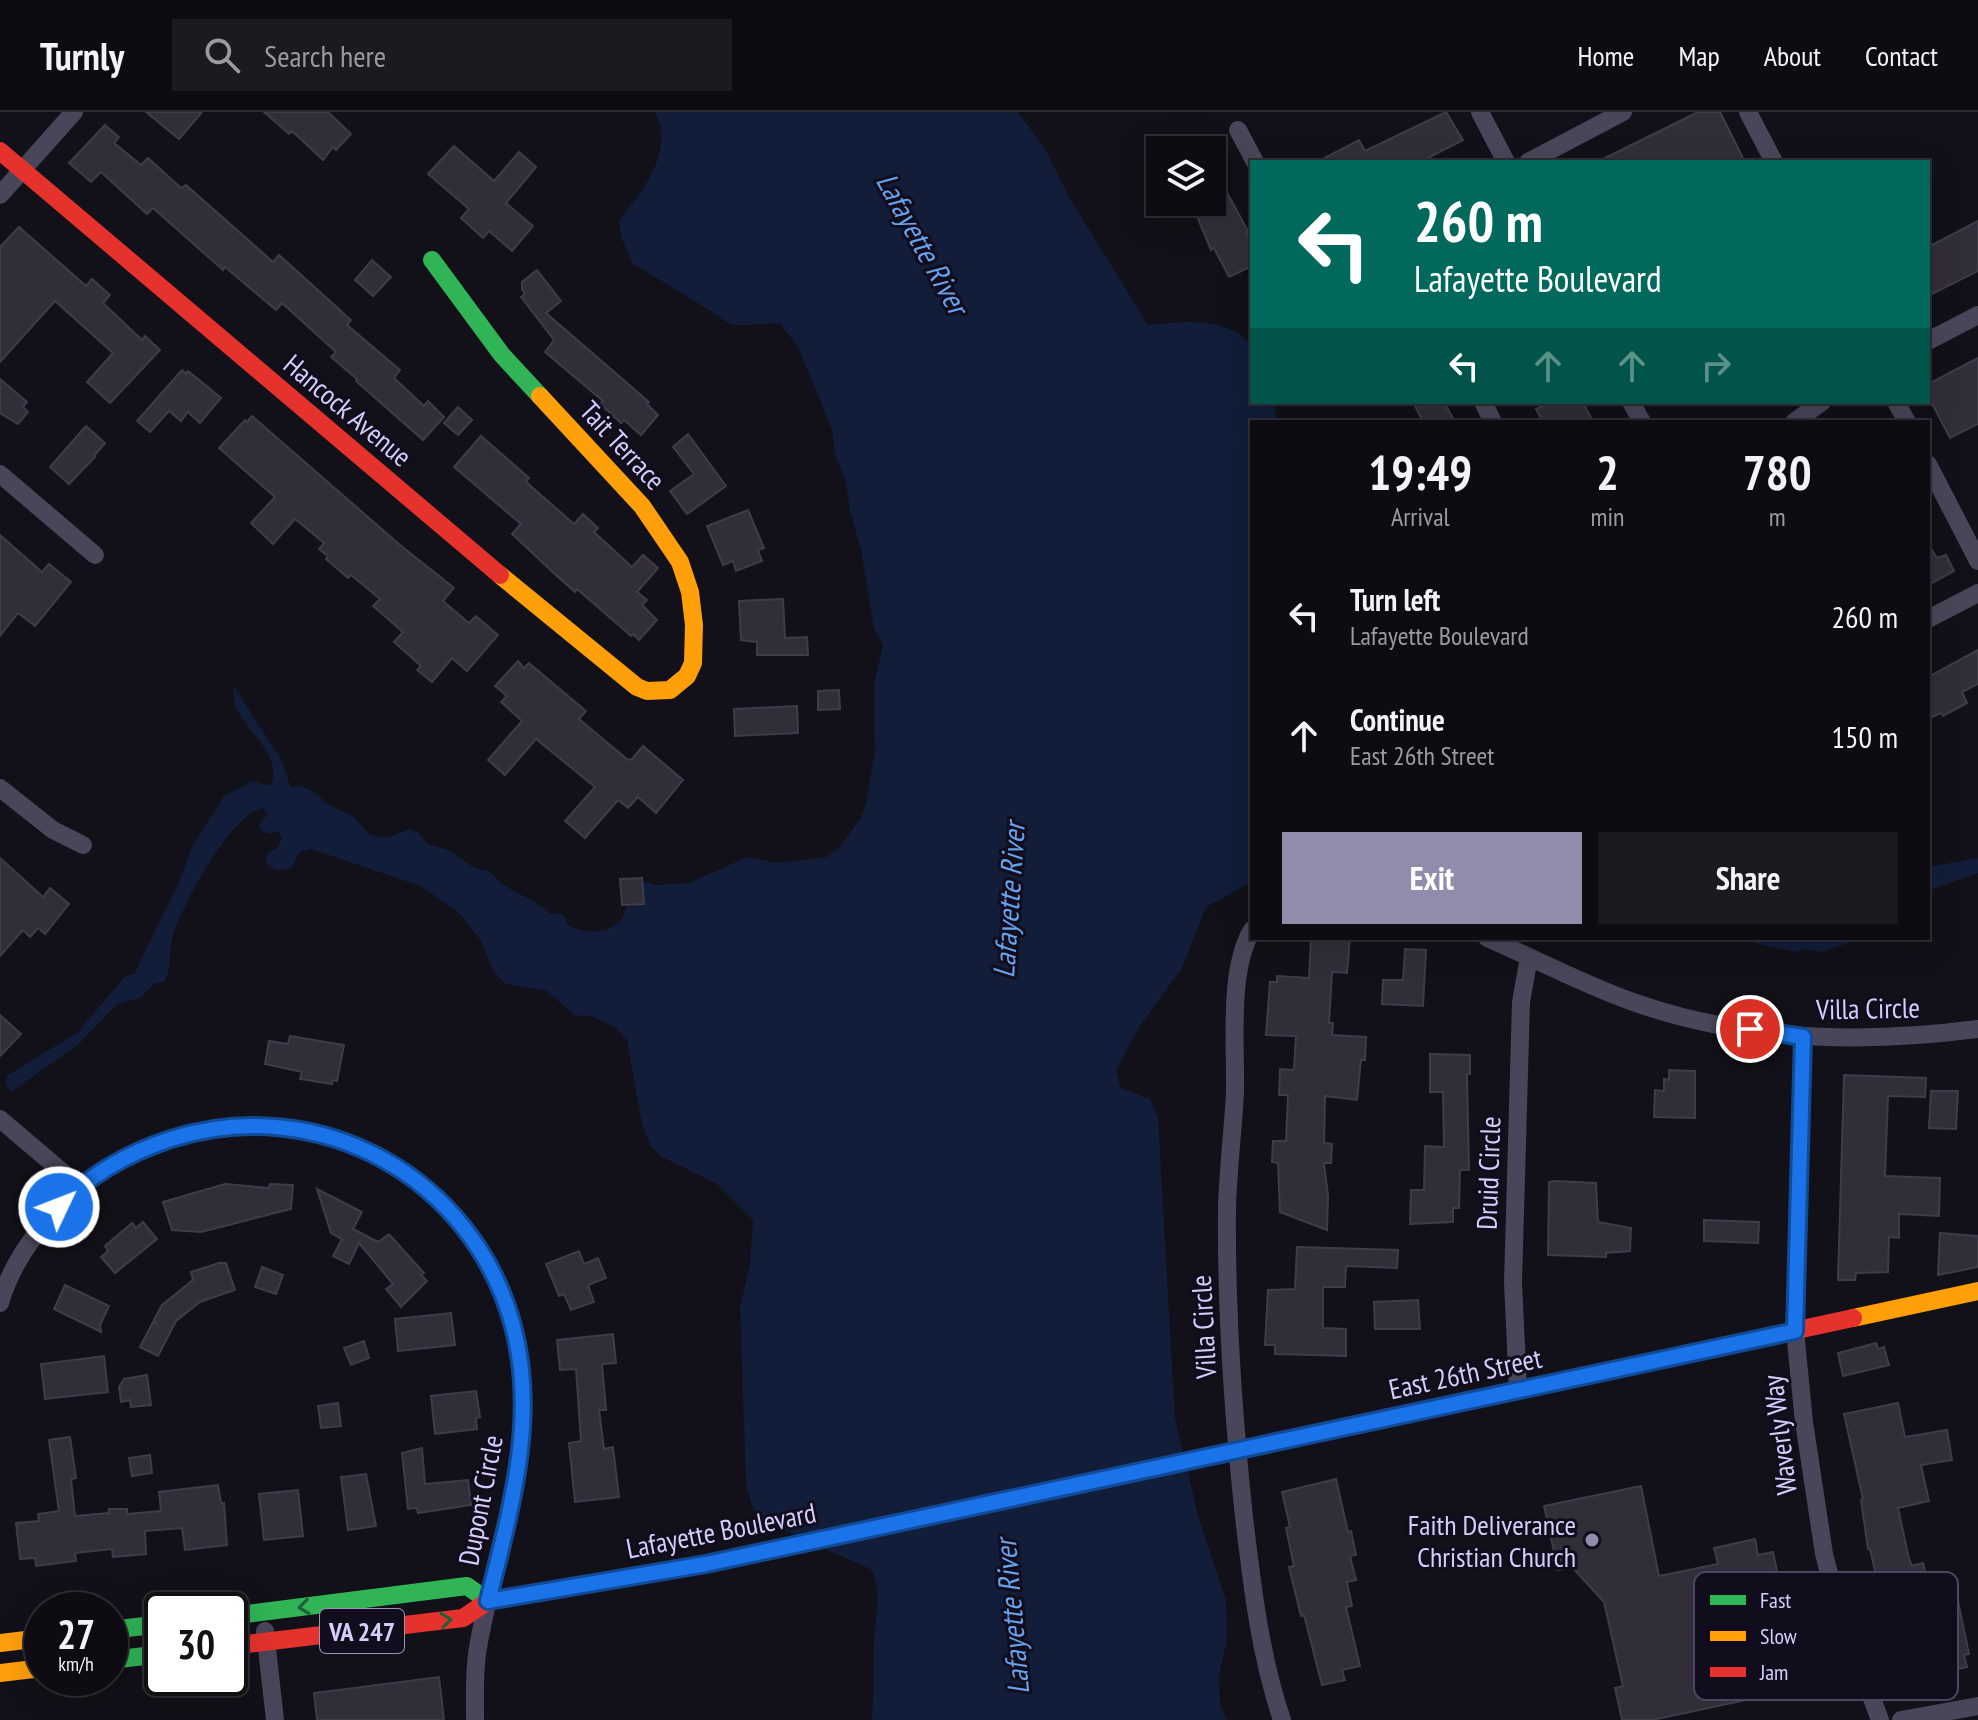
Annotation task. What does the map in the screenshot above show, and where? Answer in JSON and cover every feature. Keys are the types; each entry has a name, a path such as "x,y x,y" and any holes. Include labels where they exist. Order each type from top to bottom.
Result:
{"main road":[{"name":"Hancock Avenue","path":"0,151 525,596 637,687 647,691 670,690"},
{"name":"Tait Terrace","path":"432,260 502,355 642,506 680,562 690,592 694,625 693,663 687,676 670,690"},
{"name":"East 26th Street","path":"964,1509 1978,1291"},
{"name":"Lafayette Boulevard","path":"248,1644 463,1618 488,1601 706,1564 964,1509"},
{"name":"VA 247","path":"248,1614 467,1586 488,1601"},
{"path":"0,1643 24,1640"},
{"path":"0,1673 24,1670"}],"street":[{"path":"0,195 74,112"},
{"path":"1480,112 1505,160"},
{"path":"1532,160 1623,112"},
{"path":"1748,112 1773,160"},
{"path":"1238,130 1254,160"},
{"path":"1930,340 1978,315"},
{"path":"1797,420 1819,404"},
{"path":"1930,468 1978,561"},
{"path":"0,474 95,555"},
{"path":"1930,618 1978,593"},
{"path":"0,788 53,830 83,845"},
{"name":"Villa Circle","path":"1250,934 1243,950 1237,989 1235,1095 1227,1203 1227,1302 1253,1594 1282,1720"},
{"name":"Villa Circle","path":"1491,940 1582,982 1666,1013 1724,1025 1803,1037 1854,1039 1978,1029"},
{"name":"Druid Circle","path":"1518,1390 1513,1282 1521,1002 1529,957"},
{"name":"Waverly Way","path":"1803,1037 1795,1331 1804,1422 1829,1572"},
{"path":"0,1119 79,1186"},
{"name":"Dupont Circle","path":"0,1303 19,1256 38,1229 79,1186 113,1164 151,1146 213,1129 284,1127 321,1134 364,1149 418,1182 456,1215 478,1245 508,1307 522,1378 523,1432 518,1475 478,1644 475,1720"},
{"path":"263,1612 275,1720"},
{"name":"Waverly Way","path":"1872,1700 1880,1720"},
{"path":"1901,1720 1978,1706"}],"water":[{"name":"Lafayette River","path":"655,112 1018,112 1045,149 1069,197 1148,325 1203,323 1230,329 1242,336 1250,343 1250,404 1274,404 1277,420 1250,420 1250,880 1206,907 1182,968 1139,1027 1116,1071 1121,1088 1150,1099 1158,1117 1175,1419 1198,1515 1226,1600 1227,1640 1219,1675 1220,1704 1227,1720 871,1720 877,1598 872,1570 759,1519 746,1484 740,1307 750,1265 753,1220 717,1184 660,1156 650,1145 642,1124 627,1041 616,1028 593,1017 574,1015 547,991 505,984 493,970 481,941 459,913 421,886 311,849 300,852 291,868 273,869 265,861 267,854 278,847 282,838 278,831 269,834 260,830 259,824 267,815 263,808 250,814 223,842 198,881 172,939 169,969 164,982 153,984 141,998 117,1004 78,1045 11,1092 5,1084 8,1075 78,1032 125,976 134,974 179,882 193,845 224,796 252,781 270,786 273,775 268,754 235,705 233,685 281,759 291,788 299,785 316,793 327,804 354,817 370,835 387,838 410,829 418,832 428,844 451,851 474,868 490,871 503,884 551,914 560,913 567,925 582,930 598,931 613,927 624,915 631,896 642,881 656,885 689,883 747,857 778,863 826,857 841,845 862,816 875,750 874,684 883,645 874,629 861,550 846,483 835,454 832,429 797,345 780,324 732,324 632,263 621,237 619,220 654,170 659,156 660,127"},
{"path":"1978,858 1978,873 1930,890 1930,867"},
{"path":"1750,940 1856,940 1822,952 1806,949 1795,952"}],"building":[{"path":"146,112 202,112 179,139"},
{"path":"264,112 328,112 351,134 336,150 333,147 323,160 292,131 289,134"},
{"path":"1446,112 1463,140 1424,160 1321,160 1359,140 1365,151"},
{"path":"1698,112 1720,112 1744,160 1601,160"},
{"path":"105,125 119,137 114,143 141,165 148,158 181,188 186,185 273,262 279,255 351,320 347,325 400,370 394,378 424,406 428,401 444,417 423,440 331,357 336,352 282,303 276,310 225,267 223,270 153,208 147,214 101,172 91,182 69,163"},
{"path":"454,146 494,181 519,152 536,167 506,203 533,226 512,251 489,231 483,238 461,218 469,209 428,174"},
{"path":"1226,191 1248,231 1250,267 1229,277 1214,248 1211,250 1197,216 1226,216"},
{"path":"1978,221 1978,271 1930,295 1930,246"},
{"path":"19,227 86,286 92,279 110,295 103,303 142,340 145,336 160,350 110,403 87,382 113,353 55,301 0,362 0,247"},
{"path":"372,260 391,277 373,296 355,280"},
{"path":"537,270 561,301 546,313 649,402 647,404 658,415 641,435 624,420 621,423 600,404 603,401 545,352 554,340 521,297 525,294 522,282"},
{"path":"1978,358 1978,424 1950,438 1930,400 1930,383"},
{"path":"182,370 186,374 188,371 221,398 200,423 188,412 181,421 169,411 150,432 137,421"},
{"path":"0,379 27,402 23,407 28,412 18,424 0,413"},
{"path":"1414,404 1445,404 1454,420 1422,420"},
{"path":"1547,404 1584,404 1592,420 1542,420 1536,409"},
{"path":"458,407 472,420 458,435 444,423"},
{"path":"252,416 454,588 443,601 469,623 476,616 498,635 467,671 452,658 432,682 417,670 421,666 394,642 403,632 373,606 380,599 326,559 328,556 319,549 324,543 295,519 273,544 251,523 275,497 219,448"},
{"path":"86,426 105,443 69,484 50,467"},
{"path":"688,434 726,486 687,514 670,491 694,474 673,447"},
{"path":"481,436 529,478 526,482 574,524 583,514 598,528 594,532 632,567 643,555 658,568 637,592 647,600 642,605 657,620 639,640 577,589 575,592 512,534 521,524 454,467"},
{"path":"748,510 764,548 758,550 762,561 736,571 733,561 723,565 707,526"},
{"path":"0,535 42,572 49,564 71,582 35,626 18,613 0,636"},
{"path":"1930,547 1937,558 1946,555 1954,571 1930,584"},
{"path":"783,599 785,638 807,637 808,655 757,655 757,642 741,640 739,601"},
{"path":"1978,650 1978,684 1962,692 1967,703 1943,716 1941,713 1930,718 1930,676"},
{"path":"518,661 524,668 529,663 586,711 579,719 628,760 643,746 683,780 656,813 638,797 628,808 618,800 585,838 565,821 595,787 536,739 505,775 488,760 522,721 501,702 507,696 495,686"},
{"path":"839,690 840,709 818,710 818,691"},
{"path":"797,706 798,733 735,736 734,709"},
{"path":"0,858 43,897 50,888 69,904 45,934 38,928 30,937 23,930 0,956"},
{"path":"642,878 644,904 622,905 620,879"},
{"path":"1311,940 1350,940 1347,973 1332,972 1329,1023 1333,1023 1332,1035 1366,1037 1365,1060 1361,1060 1357,1100 1325,1096 1324,1143 1332,1144 1331,1163 1324,1163 1328,1196 1327,1230 1280,1212 1278,1163 1272,1162 1273,1141 1286,1141 1288,1095 1279,1095 1280,1069 1294,1070 1296,1036 1266,1035 1270,982 1277,982 1277,976 1309,978"},
{"path":"1405,949 1426,950 1423,1006 1382,1004 1383,980 1403,980"},
{"path":"0,1015 21,1034 0,1056"},
{"path":"290,1036 344,1045 337,1081 333,1080 332,1084 300,1079 302,1072 265,1064 269,1041 288,1044"},
{"path":"1430,1054 1470,1055 1470,1074 1467,1074 1469,1170 1460,1170 1459,1208 1453,1208 1453,1222 1410,1224 1411,1190 1424,1190 1425,1146 1444,1147 1443,1092 1430,1092"},
{"path":"1669,1070 1695,1071 1695,1118 1654,1117 1655,1090 1664,1091 1664,1079 1669,1080"},
{"path":"1844,1075 1926,1078 1925,1097 1888,1096 1885,1176 1940,1178 1939,1216 1899,1214 1899,1238 1889,1237 1888,1272 1856,1273 1855,1280 1838,1280"},
{"path":"1931,1091 1958,1091 1956,1129 1929,1128"},
{"path":"1549,1182 1596,1183 1598,1222 1631,1228 1630,1251 1606,1253 1606,1257 1548,1255"},
{"path":"225,1184 269,1188 270,1184 293,1185 291,1209 201,1232 172,1230 163,1202"},
{"path":"317,1189 362,1212 353,1229 378,1242 389,1234 424,1273 421,1275 427,1281 401,1307 386,1289 393,1284 359,1243 349,1264 333,1256 342,1239 331,1233"},
{"path":"1704,1220 1759,1222 1758,1243 1704,1241"},
{"path":"143,1222 157,1239 115,1273 101,1257 108,1251 105,1246 132,1223 136,1228"},
{"path":"1940,1233 1978,1236 1978,1267 1938,1275"},
{"path":"1297,1247 1398,1250 1397,1268 1346,1266 1345,1287 1323,1287 1323,1328 1346,1329 1346,1356 1275,1354 1275,1345 1265,1345 1268,1290 1295,1289"},
{"path":"579,1251 584,1264 598,1258 606,1278 588,1285 594,1302 571,1310 564,1294 559,1296 546,1264"},
{"path":"226,1263 235,1290 200,1302 176,1321 158,1356 140,1347 153,1322 156,1323 154,1320 162,1305 193,1280 191,1272"},
{"path":"262,1267 283,1275 276,1294 255,1287"},
{"path":"65,1285 109,1306 100,1325 101,1332 54,1309"},
{"path":"1418,1300 1420,1329 1375,1329 1374,1302"},
{"path":"451,1313 455,1345 398,1351 395,1319"},
{"path":"613,1334 616,1363 602,1364 606,1410 599,1410 604,1449 613,1447 619,1497 575,1502 569,1443 581,1441 576,1369 560,1370 557,1340"},
{"path":"364,1341 369,1358 351,1365 344,1348"},
{"path":"1876,1343 1878,1349 1884,1347 1889,1365 1843,1376 1838,1353"},
{"path":"104,1356 108,1392 45,1399 41,1364"},
{"path":"147,1375 151,1405 131,1407 130,1400 121,1402 119,1387 124,1379"},
{"path":"476,1391 480,1417 476,1418 477,1429 435,1434 431,1396"},
{"path":"338,1403 341,1426 321,1428 318,1406"},
{"path":"1898,1403 1905,1437 1947,1430 1952,1460 1921,1465 1929,1501 1898,1508 1909,1559 1912,1566 1923,1563 1925,1572 1875,1572 1868,1549 1863,1499 1844,1414"},
{"path":"70,1437 76,1478 71,1479 75,1516 109,1513 109,1509 127,1509 127,1514 161,1511 159,1492 218,1485 221,1503 224,1503 227,1545 185,1550 182,1528 145,1531 146,1554 113,1557 112,1549 75,1553 76,1561 36,1566 35,1558 20,1559 16,1523 39,1521 38,1514 59,1511 49,1440"},
{"path":"422,1448 425,1484 468,1480 471,1505 418,1513 417,1508 408,1509 402,1453"},
{"path":"150,1455 152,1473 132,1476 129,1458"},
{"path":"366,1474 376,1526 348,1530 341,1477"},
{"path":"1336,1479 1356,1555 1350,1556 1356,1580 1347,1582 1352,1606 1346,1607 1360,1666 1342,1670 1345,1680 1322,1685 1289,1567 1294,1566 1282,1492"},
{"path":"1641,1486 1659,1576 1718,1564 1714,1548 1755,1539 1758,1555 1773,1552 1777,1572 1694,1572 1694,1700 1746,1700 1652,1720 1622,1720 1615,1688 1623,1686 1604,1602 1572,1567 1558,1570 1544,1506"},
{"path":"298,1490 303,1536 264,1540 259,1494"},
{"path":"1958,1601 1969,1654 1964,1655 1967,1667 1958,1669"},
{"path":"439,1677 444,1720 317,1720 314,1693"}],"traffic: fast":[{"path":"432,260 502,355 540,396"},
{"path":"248,1614 467,1586 488,1601"},
{"path":"128,1628 144,1626"},
{"path":"128,1658 144,1656"}],"traffic: slow":[{"path":"500,575 637,687 647,691 670,690 687,676 693,663 694,625 690,592 680,562 642,506 540,396"},
{"path":"1853,1318 1978,1291"},
{"path":"629,1577 706,1564 1220,1454"},
{"path":"0,1643 24,1640"},
{"path":"0,1673 24,1670"}],"traffic: jam":[{"path":"0,151 500,575"},
{"path":"1220,1454 1853,1318"},
{"path":"248,1644 463,1618 488,1601 629,1577"}],"place":[{"name":"Faith Deliverance Christian Church","path":"1592,1540"}],"route":[{"path":"59,1207 79,1186 113,1164 151,1146 213,1129 253,1126 284,1127 321,1134 364,1149 398,1167 428,1189 456,1215 493,1272 508,1307 521,1366 523,1432 518,1475 488,1601 706,1564 1795,1331 1803,1037 1750,1029"}]}
